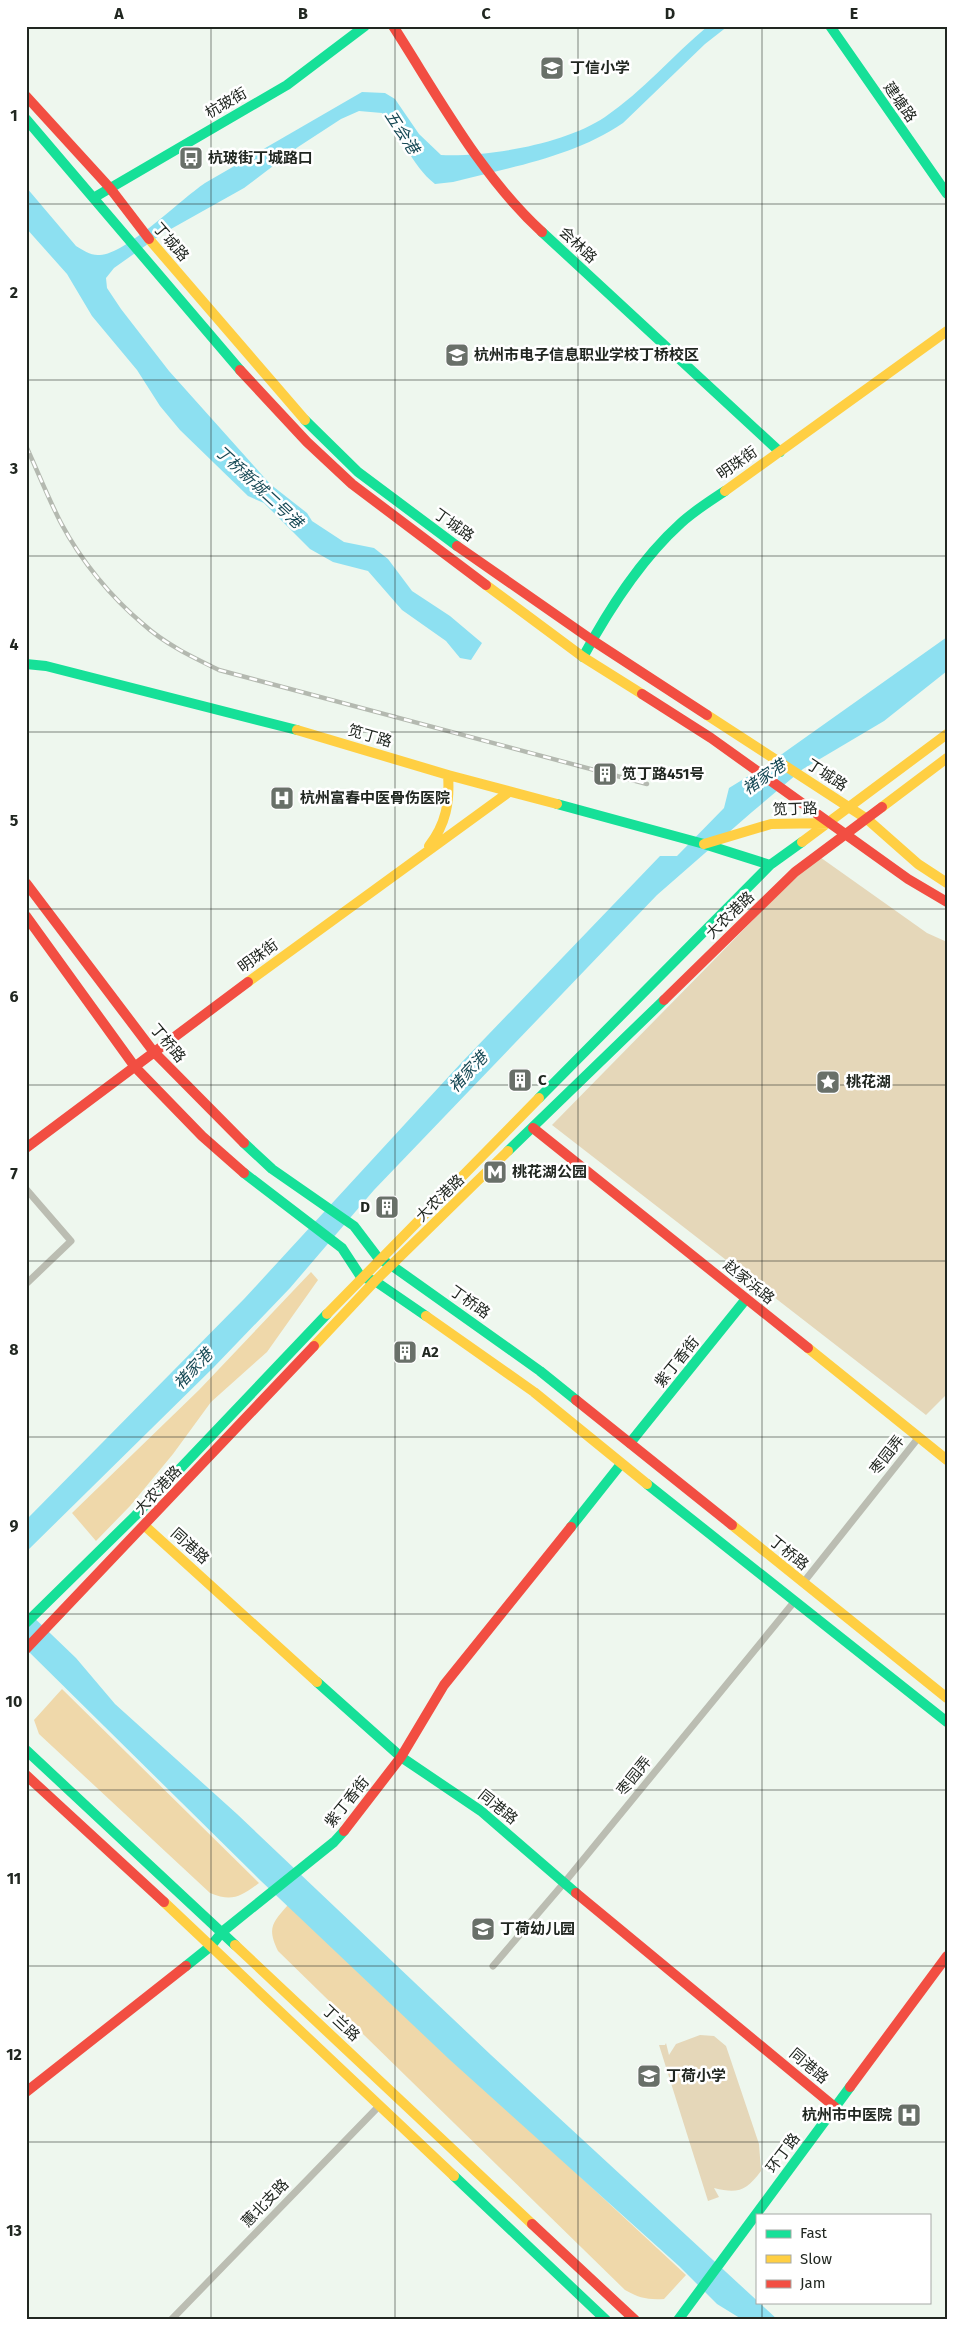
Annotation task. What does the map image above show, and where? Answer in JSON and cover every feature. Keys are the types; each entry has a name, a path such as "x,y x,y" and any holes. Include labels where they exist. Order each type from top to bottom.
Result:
{"main road":[{"name":"杭玻街","path":"95,197 287,85 365,26"},
{"name":"会林路","path":"393,26 469,146 513,202 543,233 780,452"},
{"name":"建塘路","path":"830,26 947,194"},
{"name":"丁城路","path":"26,96 110,188 137,225 318,434 358,472 429,526 592,640 849,806 867,819 918,864 947,883"},
{"name":"丁城路","path":"26,118 266,400 352,484 583,657 711,738 908,879 947,902"},
{"name":"明珠街","path":"583,657 635,573 656,546 682,522 947,331"},
{"name":"笕丁路","path":"26,664 46,666 280,725 448,775 704,844 770,866"},
{"name":"大农港路","path":"30,1619 135,1516 361,1277 770,866 831,823 849,806 947,734"},
{"name":"大农港路","path":"26,1649 145,1526 375,1281 795,872 947,758"},
{"path":"415,861 434,840 446,820 451,796 448,775"},
{"name":"明珠街","path":"26,1148 135,1067 153,1051 509,792"},
{"name":"笕丁路","path":"704,844 771,824 831,823"},
{"name":"丁桥路","path":"26,883 153,1051 216,1118 272,1169 354,1226 379,1259 392,1265 540,1371 947,1698"},
{"path":"26,916 135,1067 202,1136 257,1186 342,1248 361,1277 375,1281 534,1392 621,1464 947,1722"},
{"name":"赵家浜路","path":"533,1128 947,1460"},
{"name":"紫丁香街","path":"630,1443 746,1299"},
{"name":"紫丁香街","path":"26,2092 211,1946 222,1932 334,1842 355,1819 401,1757 444,1685 621,1464"},
{"name":"同港路","path":"145,1526 401,1757 481,1811 564,1883 836,2108"},
{"name":"丁兰路","path":"26,1750 635,2320"},
{"path":"26,1776 211,1946 606,2320"},
{"name":"环丁路","path":"756,2214 947,1956"},
{"name":"环丁路","path":"678,2320 756,2215"}],"street":[{"path":"26,1189 71,1240 26,1284"},
{"name":"枣园弄","path":"804,1583 919,1437"},
{"name":"枣园弄","path":"493,1966 564,1883 794,1602"},
{"name":"蕙北支路","path":"171,2320 379,2106"}],"shaded area":[{"name":"桃花湖公园","path":"817,855 927,933 947,942 947,1394 926,1415 552,1125"},
{"path":"311,1272 318,1280 267,1352 211,1402 173,1454 130,1506 96,1541 72,1513 199,1390"},
{"path":"62,1689 259,1883 236,1897 224,1897 210,1893 39,1734 34,1720"},
{"path":"288,1905 686,2275 664,2299 644,2298 625,2290 278,1951 273,1937 273,1926"},
{"path":"700,2035 714,2036 726,2046 759,2144 761,2171 751,2183 741,2189 729,2191 714,2188 719,2197 708,2201 659,2045 665,2045 666,2043 669,2055 676,2044"}],"water":[{"path":"708,26 728,26 705,44 623,123 604,135 563,153 453,182 435,184 419,168 382,113 359,111 341,119 298,147 244,188 162,234 114,268 106,278 107,288 121,309 169,371 270,484 307,513 312,521 344,542 374,548 388,559 412,591 450,616 482,643 471,660 460,658 446,641 402,610 368,571 333,562 310,549 264,503 248,496 180,430 160,406 137,370 92,316 67,274 26,228 26,187 76,246 93,255 111,252 124,246 153,225 205,183 362,92 385,93 395,99 419,134 441,155 481,154 503,151 526,147 569,135 605,117 619,107"},
{"name":"褚家港","path":"947,637 947,671 884,721 803,769 657,895 374,1190 290,1288 213,1368 26,1552 26,1520 244,1299 462,1062 660,856 677,856 724,808 729,788 768,764"},
{"path":"26,1610 76,1658 115,1704 237,1814 491,2055 756,2300 756,2304 761,2304 778,2320 743,2320 717,2304 679,2266 450,2060 261,1881 26,1649"}],"railway":[{"path":"26,446 61,523 87,565 108,590 151,631 189,655 219,670 647,784"}],"traffic: fast":[{"path":"95,197 287,85 365,26"},
{"path":"830,26 947,194"},
{"path":"26,119 240,370"},
{"path":"542,232 780,452"},
{"path":"305,420 358,472 457,546"},
{"path":"583,657 626,586 652,553 686,519 725,491"},
{"path":"26,664 46,666 297,730"},
{"path":"557,804 704,844 770,865"},
{"path":"539,1098 770,865 802,842"},
{"path":"508,1151 664,1000"},
{"path":"244,1143 272,1169 354,1226 379,1259 391,1265 540,1371 576,1400"},
{"path":"244,1173 342,1248 361,1277 375,1281 426,1316"},
{"path":"630,1443 746,1299"},
{"path":"26,1623 135,1516 327,1314"},
{"path":"571,1527 621,1464"},
{"path":"647,1484 947,1722"},
{"path":"317,1682 401,1757 481,1811 576,1893"},
{"path":"26,1750 235,1945"},
{"path":"186,1966 211,1946 222,1932 334,1842 344,1831"},
{"path":"756,2214 850,2087"},
{"path":"454,2176 606,2320"},
{"path":"678,2320 756,2214"}],"traffic: slow":[{"path":"149,239 305,420"},
{"path":"725,491 947,331"},
{"path":"486,585 583,657 642,694"},
{"path":"707,715 867,819 918,864 947,883"},
{"path":"297,730 448,775 557,804"},
{"path":"802,842 947,734"},
{"path":"882,807 947,758"},
{"path":"429,846 435,838 446,812 448,775"},
{"path":"248,982 509,792"},
{"path":"704,844 771,824 830,823"},
{"path":"327,1314 539,1098"},
{"path":"314,1346 375,1281 508,1151"},
{"path":"426,1316 534,1392 647,1484"},
{"path":"808,1348 947,1460"},
{"path":"732,1525 947,1698"},
{"path":"145,1526 317,1682"},
{"path":"164,1902 454,2176"},
{"path":"235,1945 532,2224"}],"traffic: jam":[{"path":"393,26 479,160 499,186 542,232"},
{"path":"26,96 110,188 149,239"},
{"path":"240,370 307,442 352,484 486,585"},
{"path":"457,546 592,640 707,715"},
{"path":"642,694 711,738 908,879 947,902"},
{"path":"664,1000 795,872 882,807"},
{"path":"26,883 153,1051 244,1143"},
{"path":"26,916 135,1067 202,1136 244,1173"},
{"path":"26,1148 248,982"},
{"path":"533,1128 808,1348"},
{"path":"26,1649 314,1346"},
{"path":"576,1400 732,1525"},
{"path":"344,1831 401,1757 444,1685 571,1527"},
{"path":"26,1775 164,1902"},
{"path":"576,1893 836,2108"},
{"path":"850,2087 947,1956"},
{"path":"26,2092 186,1966"},
{"path":"532,2224 635,2320"}],"place":[{"name":"丁信小学","path":"552,68"},
{"name":"杭玻街丁城路口","path":"191,158"},
{"name":"杭州市电子信息职业学校丁桥校区","path":"457,355"},
{"name":"笕丁路451号","path":"605,774"},
{"name":"杭州富春中医骨伤医院","path":"282,798"},
{"name":"C","path":"520,1080"},
{"name":"桃花湖","path":"828,1082"},
{"name":"桃花湖公园","path":"495,1172"},
{"name":"D","path":"387,1207"},
{"name":"A2","path":"405,1352"},
{"name":"丁荷幼儿园","path":"483,1929"},
{"name":"丁荷小学","path":"649,2076"},
{"name":"杭州市中医院","path":"909,2115"}],"water label":[{"name":"五会港","path":"402,132"},
{"name":"丁桥新城二号港","path":"259,487"}]}
